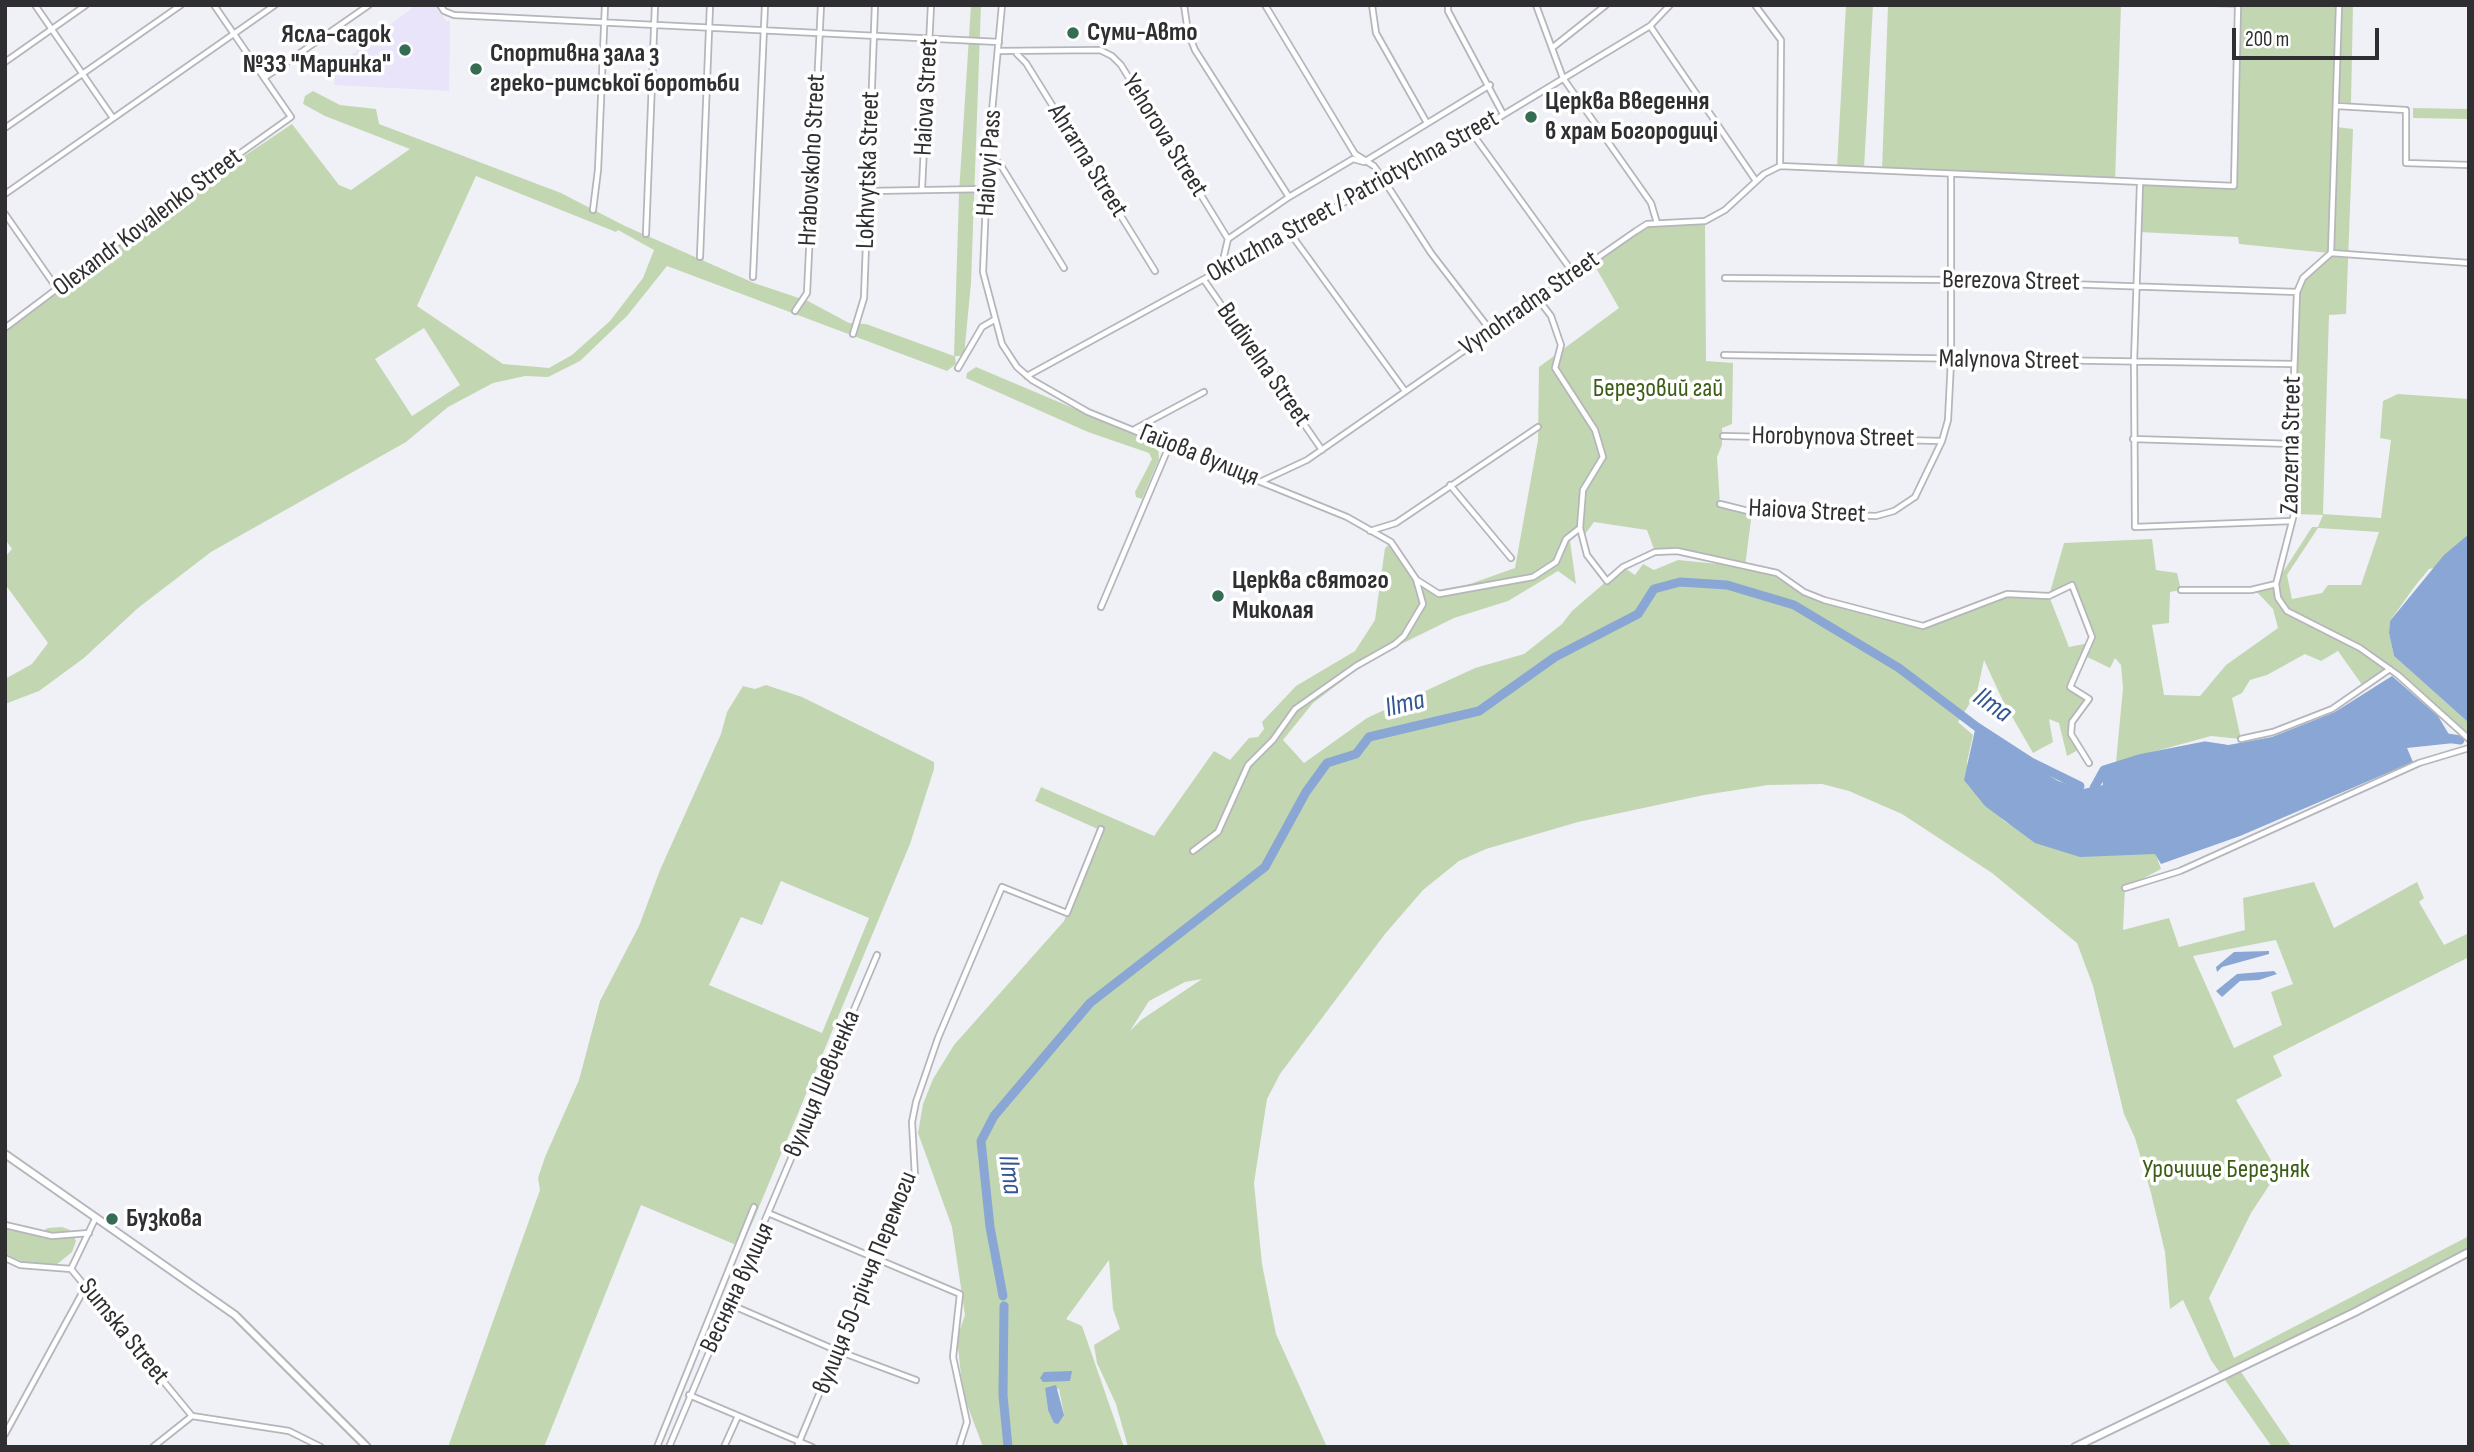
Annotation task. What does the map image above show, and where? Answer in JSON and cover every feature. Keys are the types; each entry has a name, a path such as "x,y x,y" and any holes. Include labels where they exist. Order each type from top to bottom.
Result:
{"street":[{"path":"36,5 113,118"},
{"path":"5,62 86,5"},
{"path":"5,128 181,5"},
{"path":"214,5 264,78 369,5"},
{"path":"5,194 275,5"},
{"path":"440,5 444,11 454,15 999,42"},
{"path":"593,210 598,170 605,5"},
{"path":"646,234 655,5"},
{"path":"700,257 710,5"},
{"path":"753,277 765,5"},
{"name":"Hrabovskoho Street","path":"794,310 807,293 821,5"},
{"name":"Lokhvytska Street","path":"853,334 864,298 875,5"},
{"name":"Haiova Street","path":"922,188 931,5"},
{"name":"Haiovyi Pass","path":"994,320 983,272 988,154 1002,5"},
{"path":"1184,5 1188,32 1195,50 1289,197"},
{"path":"1265,5 1355,153 1364,162"},
{"path":"1371,5 1376,33 1427,123"},
{"path":"1448,5 1448,11 1490,85 1503,114"},
{"path":"1536,5 1563,78 1651,203 1657,223"},
{"path":"1552,48 1606,5"},
{"name":"Okruzhna Street / Patriotychna Street","path":"1026,376 1472,133 1650,26 1670,5"},
{"path":"1755,5 1781,40 1780,166"},
{"path":"2331,253 2339,5"},
{"name":"Vynohradna Street","path":"1262,481 1287,471 1322,450 1636,231 1657,223 1705,221 1725,210 1756,181 1780,166 1807,165 1951,175 2234,186 2238,6"},
{"path":"1650,26 1756,181"},
{"name":"Yehorova Street","path":"998,51 1016,53 1052,49 1100,50 1112,56 1228,239"},
{"name":"Ahrarna Street","path":"1016,53 1026,62 1155,271"},
{"name":"Olexandr Kovalenko Street","path":"5,328 176,199 291,117 264,78"},
{"path":"1364,162 1490,85"},
{"path":"2336,106 2406,110 2406,163 2469,165"},
{"path":"1472,133 1574,274"},
{"path":"988,154 1000,164 1064,268"},
{"path":"1226,268 1223,260 1228,239 1289,197 1353,159 1374,166 1431,253 1491,331"},
{"name":"Horobynova Street","path":"1924,482 1948,420 1951,361 1951,175"},
{"path":"2140,184 2134,362 2135,527 2292,521"},
{"path":"868,191 987,189"},
{"path":"5,214 58,290"},
{"path":"1290,233 1405,391"},
{"path":"2297,292 2303,278 2331,253 2469,263"},
{"name":"Berezova Street","path":"1725,278 1951,280 2297,292"},
{"name":"Budivelna Street","path":"1204,280 1322,450"},
{"name":"Zaozerna Street","path":"2276,583 2292,521 2293,364 2297,292"},
{"path":"1538,299 1551,316 1561,345 1555,368 1595,430 1604,457 1583,490 1580,528 1587,555 1607,581 1623,567 1655,552 1677,551 1777,573 1804,592 1824,600 1923,625 2007,594 2049,596 2072,585 2092,637 2070,687 2089,699 2072,722 2071,734 2089,763"},
{"path":"958,368 982,327 994,320"},
{"name":"Гайова вулиця","path":"994,320 1002,344 1026,376 1088,412 1347,517 1391,542 1416,579"},
{"name":"Malynova Street","path":"1724,355 1951,361 2293,364"},
{"path":"1135,429 1203,392"},
{"path":"1369,531 1396,523 1538,426"},
{"name":"Horobynova Street","path":"1723,436 1942,441"},
{"path":"2133,439 2292,444"},
{"path":"1101,607 1170,444"},
{"name":"Haiova Street","path":"1720,504 1752,512 1876,516 1894,511 1915,497 1924,482"},
{"path":"1450,485 1510,558"},
{"path":"1416,579 1439,594 1533,577 1556,562 1566,538 1580,528"},
{"path":"1193,851 1218,832 1248,765 1273,740 1295,709 1356,666 1395,644 1423,604 1416,579"},
{"path":"2180,590 2251,590 2276,583 2278,598 2287,611 2360,648 2390,669 2469,739"},
{"path":"2241,739 2273,732 2332,709 2390,669"},
{"path":"2124,888 2180,871 2419,763 2469,748"},
{"name":"вулиця 50-річчя Перемоги","path":"799,1444 915,1176 912,1122 922,1084 1002,887 1067,913 1101,830"},
{"name":"вулиця Шевченка","path":"768,1213 877,955"},
{"path":"5,1154 235,1315 366,1447"},
{"path":"657,1447 754,1207"},
{"name":"Весняна вулиця","path":"669,1447 768,1213 960,1294 953,1357 967,1422 959,1447"},
{"path":"71,1269 96,1216"},
{"path":"5,1225 52,1236 89,1233"},
{"path":"2075,1447 2355,1312 2469,1252"},
{"name":"Sumska Street","path":"5,1258 20,1265 71,1269 192,1416"},
{"path":"5,1434 86,1286"},
{"path":"729,1304 838,1351 916,1380"},
{"path":"689,1395 799,1444 812,1447"},
{"path":"153,1447 192,1416 289,1431 321,1447"},
{"path":"724,1447 738,1416"}],"shaded area":[{"name":"Ясла-садок №33 \"Маринка\"","path":"416,5 435,5 446,21 450,21 449,91 334,85 335,67"}],"green space":[{"path":"971,5 981,5 971,283 964,356 955,356 956,364 947,371 667,266 627,316 580,361 548,377 525,376 493,383 448,407 406,442 211,552 138,608 84,658 39,691 5,704 5,679 32,664 48,643 5,584 5,557 12,549 5,539 5,332 213,177 292,124 339,185 351,190 410,149 325,116 303,104 305,96 313,91 340,105 376,109 379,124 561,193 625,226 754,283 808,301 849,323 866,324 954,356 959,193","holes":["476,176 616,232 618,230 654,250 643,278 610,321 572,355 549,368 503,364 417,306","424,328 460,385 412,416 375,359"]},
{"path":"1846,5 1873,5 1864,169 1837,167"},
{"path":"1888,5 2121,5 2115,182 1882,170"},
{"path":"2165,5 2353,5 2351,103 2337,102 2336,127 2353,129 2346,314 2329,315 2323,514 2381,518 2391,440 2380,438 2383,401 2398,394 2469,399 2469,534 2434,568 2429,569 2415,586 2390,621 2389,633 2394,656 2469,723 2469,739 2390,669 2365,689 2338,651 2321,661 2305,654 2267,675 2250,680 2242,693 2232,698 2241,739 2211,736 2116,762 2123,688 2121,665 2115,658 2110,668 2083,655 2070,687 2089,699 2072,722 2071,734 2080,749 2067,756 2059,723 2049,719 2053,742 2033,753 2003,701 1984,660 1977,692 1958,722 1973,735 1967,762 1969,776 2003,820 2033,838 2155,852 2161,869 2125,888 2123,930 2169,918 2179,947 2245,930 2243,898 2314,882 2334,928 2417,882 2424,898 2419,902 2444,945 2469,933 2469,957 2273,1056 2282,1076 2236,1100 2278,1172 2251,1213 2209,1298 2234,1358 2469,1236 2469,1252 2239,1369 2292,1447 2272,1447 2211,1360 2183,1300 2170,1309 2165,1252 2151,1193 2135,1138 2124,1114 2093,986 2077,943 1992,873 1902,814 1849,791 1822,784 1768,785 1704,795 1578,822 1486,849 1459,861 1423,890 1385,934 1280,1074 1267,1099 1254,1183 1262,1264 1276,1334 1327,1447 1128,1447 1116,1404 1097,1363 1094,1345 1120,1329 1113,1309 1109,1260 1066,1319 1082,1326 1124,1447 983,1447 963,1394 957,1338 965,1315 952,1227 918,1133 923,1104 933,1079 954,1045 1064,921 1100,830 1035,801 1041,787 1154,836 1214,751 1230,760 1249,738 1258,737 1264,729 1262,722 1296,686 1355,651 1375,620 1385,548 1394,540 1420,578 1438,590 1470,584 1515,568 1538,440 1539,367 1619,308 1592,261 1647,224 1705,221 1706,361 1733,363 1732,424 1722,428 1722,445 1717,457 1720,504 1752,512 1745,567 1777,573 1824,600 1923,625 2007,594 2049,596 2064,543 2152,539 2156,570 2177,573 2181,590 2170,592 2169,623 2152,625 2164,695 2200,696 2226,665 2278,628 2273,609 2254,589 2276,583 2312,527 2318,527 2323,515 2294,514 2292,433 2297,292 2303,278 2329,253 2239,244 2238,237 2139,232 2140,184 2234,186 2237,8","holes":["1594,522 1647,530 1655,552 1694,554 1738,566 1678,560 1654,570 1643,564 1635,575 1623,567 1572,611 1562,624 1524,654 1475,668 1367,718 1304,763 1283,740 1313,703 1371,659 1454,618 1508,601 1558,571 1576,584 1569,534 1580,528 1583,537","2318,528 2379,532 2361,585 2328,585 2322,593 2292,599 2287,575","2072,586 2092,637 2089,643 2069,647 2049,596","2276,940 2293,984 2271,992 2282,1025 2234,1048 2193,956","1202,979 1141,1020 1130,1031 1149,1001 1185,982","1045,1388 1059,1389 1064,1415 1048,1410"]},
{"path":"2413,108 2469,109 2469,119 2413,118"},
{"path":"976,367 1158,444 1159,459 1142,499 1136,497 1135,492 1152,459 1149,453 1088,432 966,378 967,373"},
{"path":"766,685 802,697 934,762 910,844 741,1247 641,1205 544,1447 448,1447 540,1190 538,1178 545,1157 579,1080 600,1001 639,926 660,870 721,734 727,712 743,686 755,689","holes":["781,881 869,918 822,1033 709,985 741,917 762,925"]},
{"path":"62,1227 70,1230 76,1241 72,1252 56,1265 23,1262 5,1254 5,1229 37,1234 48,1228"}],"water":[{"path":"2469,534 2469,723 2394,656 2389,633 2390,621 2444,555"},
{"path":"2392,676 2438,716 2454,743 2407,748 2413,762 2240,836 2161,864 2155,854 2080,857 2035,843 1985,806 1964,780 1975,730 2058,781 2083,789 2103,785 2101,774 2130,763 2272,737 2335,712"},
{"path":"2269,951 2269,954 2222,967 2217,972 2216,967 2234,952"},
{"path":"2274,971 2277,974 2259,980 2240,981 2222,997 2216,991 2237,974"},
{"path":"1072,1371 1070,1381 1043,1382 1040,1378 1044,1372"},
{"path":"1056,1385 1064,1415 1058,1424 1054,1423 1048,1410 1045,1388"}],"waterway":[{"name":"Ilma","path":"1003,1296 990,1227 981,1141 994,1116 1090,1003 1265,867 1306,792 1327,763 1356,754 1369,737 1479,711 1555,657 1638,614 1654,589 1680,582 1727,585 1794,605 1899,668 1977,727 2031,762 2080,786"},
{"name":"Ilma","path":"2441,737 2460,740"},
{"name":"Ilma","path":"2094,788 2104,770 2139,759 2205,746 2225,749"},
{"name":"Ilma","path":"1004,1306 1003,1395 1008,1447"}],"place":[{"name":"Суми-Авто","path":"1073,33"},
{"name":"Ясла-садок №33 \"Маринка\"","path":"405,50"},
{"name":"Спортивна зала з греко-римської боротьби","path":"476,69"},
{"name":"Церква Введення в храм Богородиці","path":"1531,117"},
{"name":"Церква святого Миколая","path":"1218,596"},
{"name":"Бузкова","path":"112,1219"}],"park label":[{"name":"Березовий гай","path":"1658,389"},
{"name":"Урочище Березняк","path":"2226,1170"}]}
